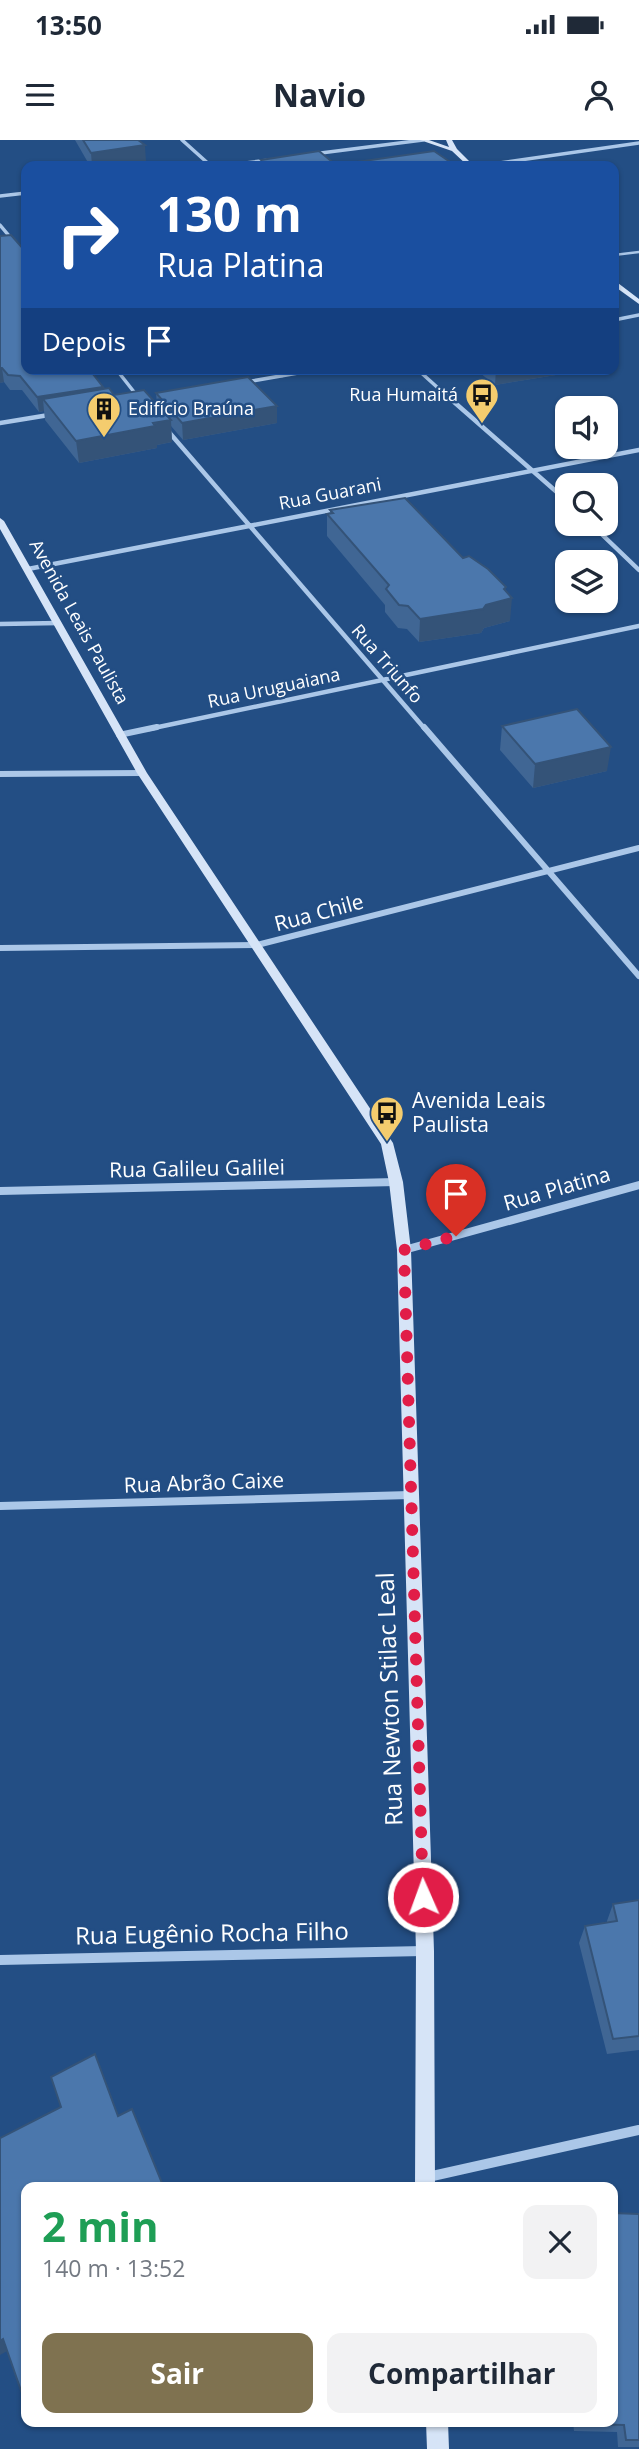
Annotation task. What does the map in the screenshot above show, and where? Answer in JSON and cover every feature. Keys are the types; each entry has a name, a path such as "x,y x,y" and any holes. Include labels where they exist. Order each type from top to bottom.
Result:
{"street":[{"path":"182,140 205,161"},
{"path":"309,155 423,140 454,150"},
{"path":"449,140 454,150 466,161"},
{"path":"515,161 639,144"},
{"path":"262,161 270,160"},
{"path":"0,196 21,193"},
{"path":"0,225 21,250"},
{"path":"0,237 10,236"},
{"path":"619,286 639,302"},
{"path":"619,319 639,315"},
{"path":"121,375 140,400 127,402"},
{"path":"243,382 288,375"},
{"path":"424,375 555,490"},
{"path":"0,424 64,413"},
{"name":"Rua Triunfo","path":"158,420 639,976"},
{"name":"Rua Guarani","path":"28,569 639,450"},
{"name":"Avenida Leais Paulista","path":"0,521 142,773 387,1143 396,1182 404,1250"},
{"path":"604,536 639,570"},
{"path":"0,624 59,623"},
{"name":"Rua Uruguaiana","path":"119,735 639,626"},
{"path":"0,774 142,773"},
{"name":"Rua Chile","path":"0,948 257,946 639,848"},
{"name":"Rua Galileu Galilei","path":"0,1191 396,1182"},
{"name":"Rua Platina","path":"404,1250 639,1185"},
{"name":"Rua Newton Stilac Leal","path":"404,1250 425,1951 425,2182"},
{"name":"Rua Abrão Caixe","path":"0,1506 410,1494"},
{"name":"Rua Eugênio Rocha Filho","path":"0,1960 425,1951"},
{"path":"429,2182 639,2130"},
{"path":"437,2427 438,2449"}],"lane":[{"path":"619,254 639,252"}],"building":[{"path":"83,140 138,140 145,145 91,153"},
{"path":"319,151 331,161 262,161"},
{"path":"434,151 449,161 364,161"},
{"path":"11,235 21,246 21,375 94,375 103,387 37,397 20,376 8,375 0,368 0,236"},
{"path":"248,377 277,406 182,423 156,393"},
{"path":"109,388 114,395 144,390 171,420 153,423 155,426 76,441 43,399"},
{"path":"405,498 463,558 469,556 488,569 506,587 504,589 512,598 486,605 483,609 420,619 408,606 399,605 386,589 389,585 327,514 333,513 330,510"},
{"path":"577,709 611,747 535,764 502,726"},
{"path":"639,1900 639,2036 613,2039 585,1926 617,1921 613,1904"},
{"path":"95,2054 118,2116 132,2109 162,2182 21,2182 21,2390 3,2339 0,2341 0,2138 61,2107 51,2077"},
{"path":"618,2213 639,2214 639,2440 626,2440 624,2425 618,2425"}],"place":[{"name":"Rua Humaitá","path":"482,425"},
{"name":"Edifício Braúna","path":"104,439"},
{"name":"Avenida Leais Paulista","path":"387,1143"}],"route":[{"path":"423,1897 404,1250 456,1236"}]}
